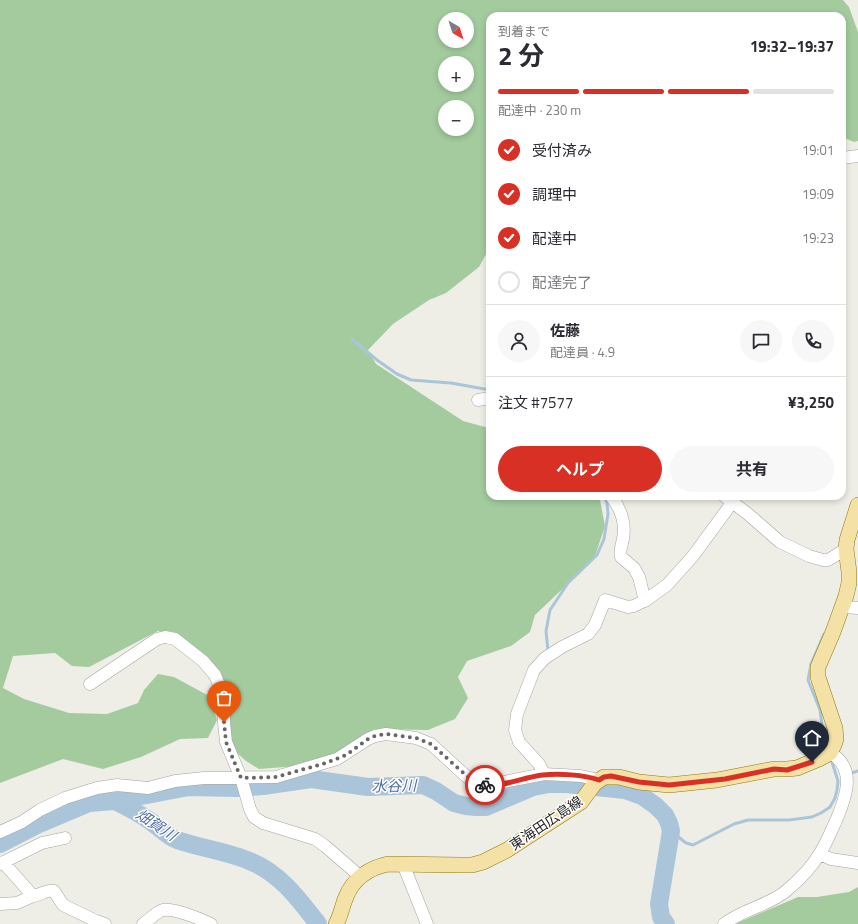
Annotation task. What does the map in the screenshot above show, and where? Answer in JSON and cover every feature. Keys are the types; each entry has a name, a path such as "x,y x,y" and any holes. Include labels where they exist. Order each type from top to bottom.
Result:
{"main road":[{"path":"593,786 604,777 611,776 639,782 669,785 725,779 774,769 787,770 797,768 826,756 834,745 836,739 835,728 818,677 818,667 844,604 849,582 846,549 847,540 858,505"},
{"name":"東海田広島線","path":"336,924 346,896 359,877 379,866 388,864 404,864 461,866 483,862 507,850 570,810 581,802 593,786"}],"street":[{"path":"846,158 858,156"},
{"path":"478,400 486,399"},
{"path":"615,500 619,507 624,522 620,555 621,558 634,568 639,577 645,601"},
{"path":"544,774 539,764 519,742 515,730 517,714 534,670 545,658 562,647 588,634 596,625 605,600 628,607 634,606 645,601 667,585 679,574 693,556 729,500"},
{"path":"732,500 780,542 809,556 828,560 846,549"},
{"path":"844,604 858,608"},
{"path":"90,684 157,639 165,637 175,639 204,661 215,675 224,697 226,742 242,781 254,818 263,823 316,839 359,877"},
{"path":"0,832 22,822 40,810 65,798 97,788 117,785 148,788 175,781 204,778 242,781 276,777 326,763 346,755 368,739 386,734 416,738 431,744 478,784 490,785 544,774 581,776 593,786"},
{"path":"724,924 743,912 774,899 785,892 800,878 820,854 844,802 847,789 847,778 838,757 826,756"},
{"path":"33,896 2,863 42,843 65,838"},
{"path":"820,854 831,859 858,863"},
{"path":"404,864 427,924"},
{"path":"0,904 17,903 51,890 54,891 63,905 105,924"},
{"path":"143,924 162,910 170,910 197,917 211,924"}],"green space":[{"path":"0,0 843,0 849,7 858,32 858,141 854,142 846,139 846,12 486,12 486,254 479,267 446,293 429,300 393,324 368,350 376,364 463,421 486,427 486,500 600,500 605,526 594,559 535,615 530,632 511,646 467,661 458,677 468,698 455,719 428,730 375,729 346,748 336,758 297,766 259,769 246,761 235,751 230,738 230,715 225,683 208,658 178,636 158,631 89,667 72,666 55,653 13,656 3,688 24,699 69,713 107,714 138,703 144,690 158,674 174,677 209,696 217,720 208,738 180,739 141,757 103,769 63,759 0,783"},
{"path":"858,887 858,924 735,924 798,897 817,897 849,892"}],"waterway":[{"path":"352,339 377,360 397,374 411,380 451,383 486,389"},
{"path":"548,651 546,631 550,610 568,583 597,555 604,539 608,514 606,500"},
{"path":"824,634 811,664 808,680 820,710 824,739 827,748"},
{"path":"671,831 686,843 693,845 734,824 748,820 789,820 812,817 821,813 830,807 837,790 838,781 831,759"},
{"path":"848,774 858,771"},
{"name":"水谷川","path":"552,777 557,784"},
{"name":"水谷川","path":"0,844 37,825 89,803 115,801 189,787 237,788 311,779 368,787 423,785 436,791 454,803 476,807 486,807 533,787 549,784 566,784 625,790 642,796 656,806 665,815 669,823 671,831 659,904 661,917 666,924"},
{"name":"畑賀川","path":"115,801 142,815 177,840 239,857 269,871 295,895 318,924"}],"way so far":[{"path":"224,722 226,742 241,778 276,777 308,769 346,755 368,739 386,734 416,738 431,744 468,777 478,784 485,785"}],"route":[{"path":"485,785 506,783 544,774 581,776 599,780 604,777 611,776 639,782 669,785 725,779 774,769 787,770 812,762"}]}
